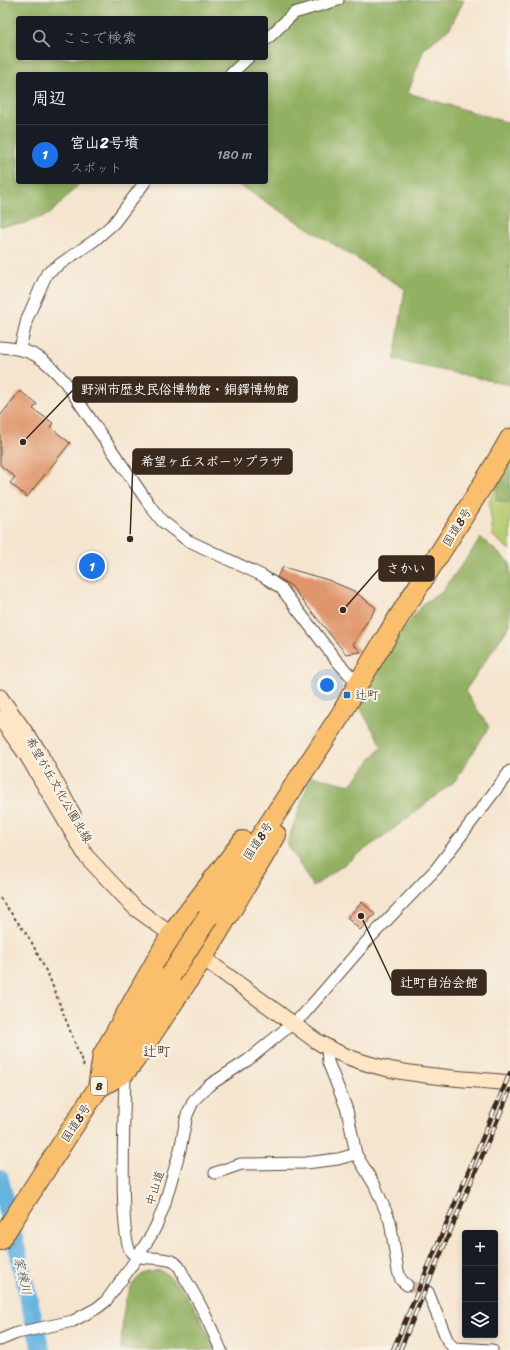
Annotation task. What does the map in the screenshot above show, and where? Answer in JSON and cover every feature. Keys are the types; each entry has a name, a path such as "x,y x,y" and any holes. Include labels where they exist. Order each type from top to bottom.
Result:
{"highway":[{"name":"国道8号","path":"0,1240 208,917 342,713 358,684 452,535 510,438"},
{"path":"98,1088 103,1055 171,935 259,821 295,783"},
{"path":"98,1088 125,1072 202,959 273,842 287,811 295,783"}],"main road":[{"name":"希望が丘文化公園北線","path":"0,696 38,750 113,886"},
{"name":"希望が丘文化公園北線","path":"0,718 28,757 86,856 135,908 202,959 327,1048 364,1063 393,1070 510,1083"}],"street":[{"path":"268,38 294,13 338,0"},
{"path":"233,72 246,60"},
{"path":"20,348 27,319 47,273 95,240 114,223 143,184"},
{"path":"0,347 20,348 50,364 65,382 151,508 162,521 187,540 263,576 281,588 336,660 358,684"},
{"name":"中山道","path":"3,1338 17,1333 73,1321 97,1308 112,1293 152,1234 164,1206 180,1150 186,1115 194,1100 208,1086 248,1060 293,1023 328,989 368,940 436,869 510,771"},
{"path":"327,1048 328,1062 347,1110 356,1154 375,1186 390,1221 398,1271 401,1280 407,1284"},
{"path":"125,1072 123,1220 130,1252 137,1257 158,1258 170,1261 178,1266 205,1313 221,1350"},
{"path":"215,1173 241,1164 306,1163 338,1159 356,1154"},
{"path":"428,1292 448,1342 454,1348 492,1350"},
{"path":"2,1350 3,1338"}],"path":[{"path":"0,898 30,939 50,979 86,1071"}],"green space":[{"path":"0,0 464,0 450,28 424,49 408,93 510,123 510,385 394,360 405,289 237,184 268,184 268,72 16,72 16,184 79,184 50,214 22,224 0,226"},
{"path":"510,428 510,503 496,500"},
{"path":"510,462 510,550 493,536 489,501"},
{"path":"481,538 510,563 510,625 465,691 489,727 455,781 396,827 313,887 287,843 311,776 350,785 382,746 352,694 425,602 442,592"},
{"path":"160,1270 170,1277 187,1295 200,1316 215,1350 121,1350 124,1311 129,1292 140,1276"}],"building":[{"path":"20,391 37,404 33,409 53,423 50,427 70,443 27,497 10,483 15,477 0,465 0,416"},
{"path":"283,567 328,580 354,591 376,608 353,644 361,652 346,654 291,586 277,577"},
{"path":"362,902 375,914 360,930 347,918"}],"waterway":[{"name":"家棟川","path":"0,1179 41,1350"}],"tunnel":[{"path":"407,1285 428,1292"}],"railway":[{"path":"393,1350 510,1073"},
{"path":"400,1350 510,1090"}],"place":[{"name":"野洲市歴史民俗博物館・銅鐸博物館","path":"23,442"},
{"name":"希望ヶ丘スポーツプラザ","path":"130,539"},
{"name":"宮山2号墳","path":"92,566"},
{"name":"さかい","path":"343,610"},
{"name":"辻町","path":"347,695"},
{"name":"辻町自治会館","path":"361,916"}],"district":[{"name":"辻町","path":"157,1051"}]}
